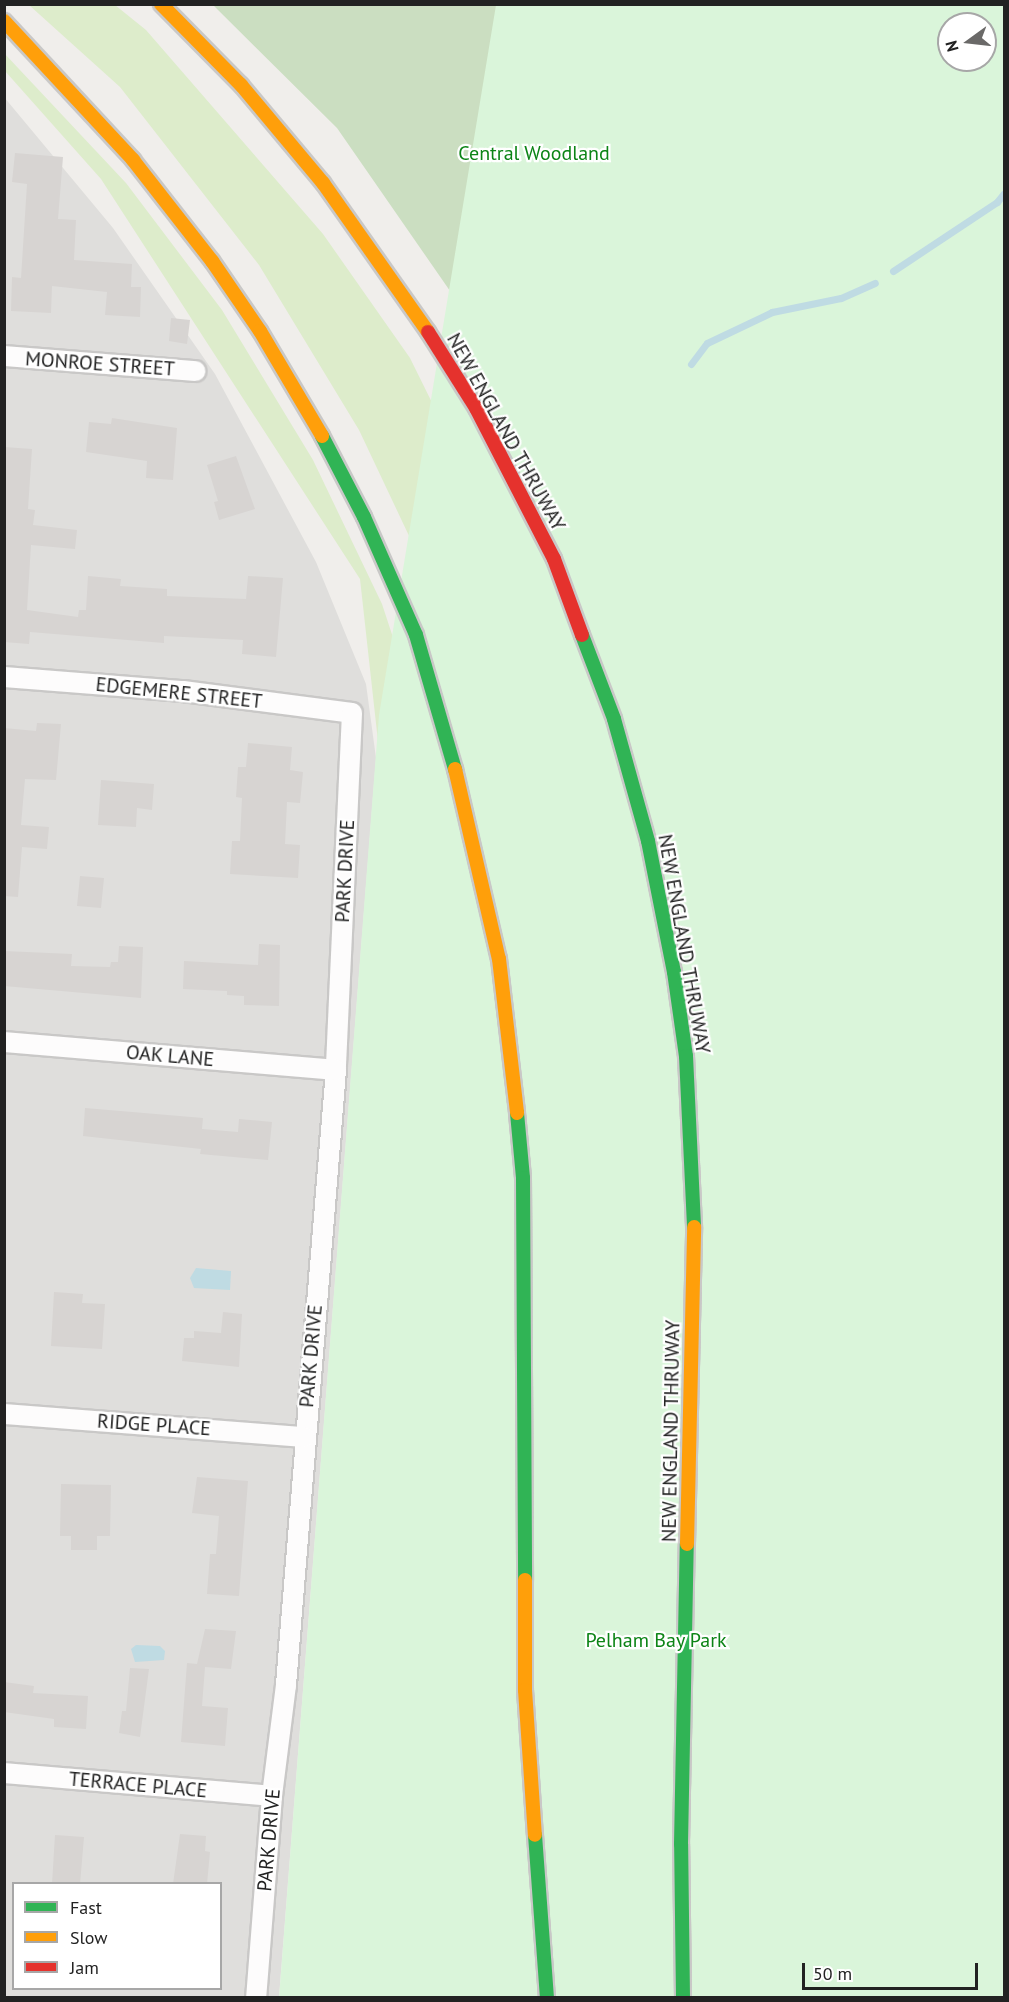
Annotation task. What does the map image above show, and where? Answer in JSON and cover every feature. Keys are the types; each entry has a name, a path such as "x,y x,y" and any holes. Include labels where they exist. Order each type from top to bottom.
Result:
{"highway":[{"name":"NEW ENGLAND THRUWAY","path":"161,4 240,85 324,183 399,286 476,408 554,559 614,719 648,841 684,1045 695,1190 681,1844 683,1998"},
{"path":"4,21 78,96 160,193 224,279 282,368 325,442 382,556 416,635 447,735 499,959 512,1048 523,1178 525,1690 547,1998"}],"street":[{"name":"MONROE STREET","path":"4,356 195,371"},
{"name":"EDGEMERE STREET","path":"4,677 183,691 352,713"},
{"name":"PARK DRIVE","path":"256,1998 272,1796 286,1685 304,1437 336,1071 352,713"},
{"name":"OAK LANE","path":"4,1042 336,1071"},
{"name":"RIDGE PLACE","path":"4,1414 304,1437"},
{"name":"TERRACE PLACE","path":"4,1773 272,1796"}],"shaded area":[{"path":"4,97 113,228 215,374 316,562 366,684 376,758 279,1997 5,1997"}],"green space":[{"path":"29,5 115,5 146,30 323,234 410,358 528,597 436,593 359,430 259,265 120,87"},
{"name":"Central Woodland","path":"213,5 757,5 475,327 337,128"},
{"name":"Pelham Bay Park","path":"496,5 1004,5 1004,1997 279,1998 379,715"},
{"path":"4,53 126,183 222,310 313,460 382,604 432,756 472,1589 360,579 101,179 5,71"}],"water":[{"path":"196,1268 231,1271 230,1290 194,1288 190,1278"},
{"path":"136,1645 160,1646 165,1651 164,1660 135,1662 131,1649"}],"building":[{"path":"15,153 63,157 58,219 76,220 74,260 132,264 131,287 141,287 140,317 105,315 107,292 52,286 51,313 11,311 12,277 21,278 27,184 12,182"},
{"path":"171,318 190,320 187,344 169,341"},
{"path":"112,418 177,428 173,480 146,478 147,461 86,452 89,422 111,424"},
{"path":"4,447 32,449 28,509 35,510 33,525 77,530 75,549 31,545 27,610 78,617 79,610 86,610 88,576 121,579 120,586 167,589 167,596 246,599 248,576 283,578 276,657 242,654 243,640 164,636 164,643 30,632 29,644 4,642"},
{"path":"236,456 255,509 219,520 214,502 218,501 207,465"},
{"path":"37,723 61,724 56,780 25,779 21,825 49,827 47,849 22,847 18,897 4,896 4,728 36,731"},
{"path":"248,743 292,747 290,770 303,772 300,803 287,802 285,844 300,845 298,878 230,874 232,841 240,841 242,798 236,797 238,767 246,767"},
{"path":"101,780 154,784 152,810 137,808 136,827 98,825"},
{"path":"80,876 104,878 101,908 77,906"},
{"path":"259,944 280,945 279,1006 244,1005 244,996 227,995 227,991 183,989 184,961 258,965"},
{"path":"119,946 143,947 141,998 4,986 4,951 72,954 71,966 110,967 111,962 118,962"},
{"path":"85,1108 203,1118 202,1129 238,1132 239,1119 272,1122 268,1160 200,1154 201,1149 83,1136"},
{"path":"54,1292 83,1294 82,1303 105,1304 102,1349 51,1346"},
{"path":"223,1312 242,1314 239,1367 182,1361 184,1338 194,1338 194,1331 221,1333"},
{"path":"197,1477 248,1481 239,1596 207,1594 210,1554 216,1554 219,1516 192,1513"},
{"path":"61,1484 111,1485 110,1536 97,1536 97,1550 71,1550 71,1536 60,1536"},
{"path":"205,1629 236,1631 231,1669 205,1667 202,1706 228,1708 225,1746 181,1742 187,1663 197,1664"},
{"path":"130,1668 149,1669 140,1737 119,1733 122,1711 126,1711"},
{"path":"4,1682 34,1686 33,1693 88,1696 86,1729 54,1727 54,1719 4,1712"},
{"path":"180,1834 206,1836 205,1851 210,1852 207,1882 173,1882"},
{"path":"55,1835 84,1837 80,1882 52,1882"}],"waterway":[{"path":"893,271 997,202 1004,193"},
{"path":"691,364 707,343 772,312 841,298 875,283"}],"traffic: fast":[{"path":"322,436 364,517 416,635 455,769"},
{"path":"582,635 614,719 648,841 674,972 686,1056 694,1227"},
{"path":"517,1113 523,1178 525,1580"},
{"path":"683,1998 681,1844 687,1544"},
{"path":"535,1835 547,1998"}],"traffic: slow":[{"path":"161,4 241,85 323,183 428,332"},
{"path":"4,21 133,160 212,261 260,331 322,436"},
{"path":"455,769 499,959 517,1113"},
{"path":"687,1544 694,1227"},
{"path":"525,1580 525,1690 535,1835"}],"traffic: jam":[{"path":"428,332 476,408 554,559 582,635"}]}
